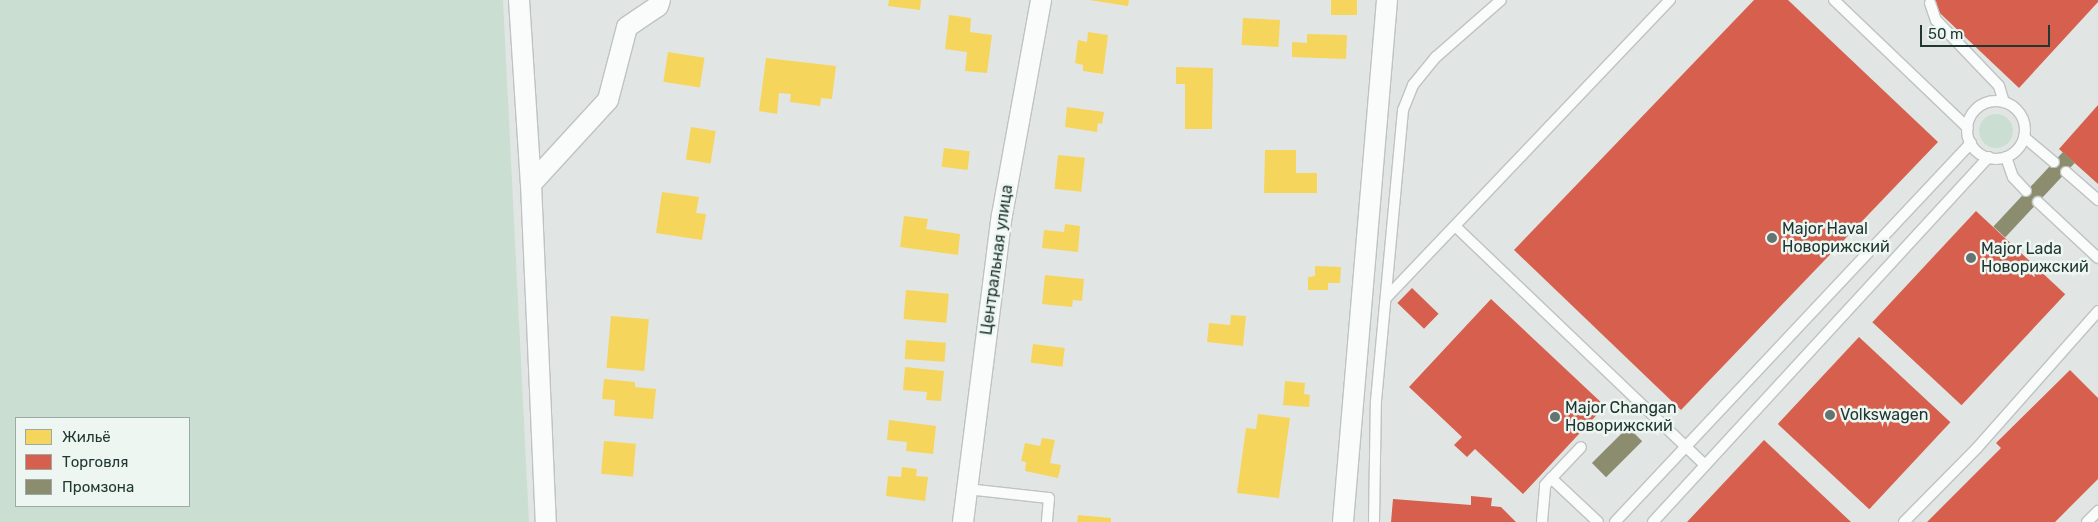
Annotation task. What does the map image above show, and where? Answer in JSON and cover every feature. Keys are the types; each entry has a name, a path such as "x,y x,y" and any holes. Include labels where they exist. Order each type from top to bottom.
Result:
{"street":[{"path":"519,0 531,184 546,522"},
{"path":"531,184 608,100 627,27 658,6 660,0"},
{"name":"Центральная улица","path":"963,522 1002,215 1041,0"},
{"path":"1343,522 1387,0"}],"lane":[{"path":"1374,522 1376,401 1403,110 1413,85 1436,57 1501,0"},
{"path":"1386,298 1670,0"},
{"path":"1834,0 1968,128 1971,144 1989,157 2006,157 2020,146 2024,137 2023,119 2012,105 2004,102 1979,107 1968,128"},
{"path":"1930,3 1936,20 1999,86 2004,102"},
{"path":"2024,137 2054,162"},
{"path":"1615,522 1971,144"},
{"path":"1653,522 1989,157"},
{"path":"2006,157 2013,177 2026,191"},
{"path":"2066,172 2098,200"},
{"path":"2038,202 2098,258"},
{"path":"1454,226 1705,465"},
{"path":"1904,522 1977,448 2098,311"},
{"path":"1542,522 1544,485 1581,447"},
{"path":"1551,478 1598,522"},
{"path":"967,489 1049,498 1047,522"},
{"path":"2086,522 2098,510"}],"green space":[{"path":"0,0 503,0 529,522 0,522"},
{"path":"1996,114 2008,119 2013,131 2008,143 1996,148 1984,143 1979,131 1984,119"}],"building: Жильё":[{"path":"889,0 921,0 920,10 888,6"},
{"path":"1089,0 1129,0 1128,6"},
{"path":"1331,0 1357,0 1357,15 1331,15"},
{"path":"949,15 971,18 970,32 992,35 987,73 965,71 967,52 945,49"},
{"path":"1243,18 1280,20 1279,47 1242,45"},
{"path":"1088,32 1108,35 1103,74 1083,71 1083,65 1075,63 1078,40 1087,42"},
{"path":"1307,34 1347,35 1346,59 1292,57 1292,42 1307,43"},
{"path":"668,52 705,58 700,87 663,82"},
{"path":"766,58 836,66 832,99 821,98 820,106 790,102 791,94 779,93 777,114 759,111"},
{"path":"1176,67 1213,68 1212,129 1185,129 1185,84 1176,84"},
{"path":"1067,107 1104,112 1102,124 1098,123 1097,132 1065,127"},
{"path":"691,127 716,131 711,164 686,160"},
{"path":"944,148 970,151 967,170 942,167"},
{"path":"1265,150 1296,150 1296,173 1317,173 1317,193 1264,193"},
{"path":"1058,155 1085,158 1081,192 1054,189"},
{"path":"662,192 699,197 696,213 706,214 702,240 656,233"},
{"path":"904,216 928,219 926,229 960,234 958,255 900,247"},
{"path":"1065,224 1080,226 1078,252 1042,248 1044,230 1064,232"},
{"path":"1315,266 1341,267 1340,283 1328,283 1328,290 1308,290 1308,277 1315,276"},
{"path":"1045,275 1084,279 1082,301 1073,300 1072,307 1042,304"},
{"path":"906,290 949,294 946,323 903,319"},
{"path":"1231,315 1246,316 1243,346 1207,342 1209,323 1230,325"},
{"path":"611,316 649,319 644,371 606,368"},
{"path":"906,340 946,343 945,362 905,359"},
{"path":"1033,344 1065,348 1062,367 1031,363"},
{"path":"905,367 944,371 941,401 926,400 927,392 903,390"},
{"path":"604,379 635,382 635,387 656,389 653,419 614,416 615,400 602,399"},
{"path":"1285,381 1305,383 1304,394 1310,395 1309,407 1283,405"},
{"path":"1258,414 1290,418 1279,498 1237,493 1246,428 1256,429"},
{"path":"889,420 936,426 933,454 906,451 907,442 887,440"},
{"path":"1042,438 1055,440 1050,463 1061,465 1058,478 1025,471 1026,462 1021,461 1025,443 1040,446"},
{"path":"604,441 636,444 633,477 601,474"},
{"path":"902,467 917,469 916,476 928,477 925,501 886,496 888,476 901,477"},
{"path":"1078,515 1111,518 1111,522 1077,522"}],"building: Торговля":[{"path":"1754,0 1788,0 1938,142 1681,410 1514,250"},
{"path":"1926,0 2098,0 2098,2 2019,88"},
{"path":"2098,105 2098,184 2059,149"},
{"path":"1976,211 2065,294 1962,405 1872,322"},
{"path":"1412,288 1439,314 1424,329 1397,303"},
{"path":"1491,299 1605,406 1523,494 1475,449 1467,457 1454,445 1462,437 1409,387"},
{"path":"1859,337 1950,422 1869,509 1778,424"},
{"path":"2070,370 2098,398 2098,479 2055,522 1927,522 2001,448 1996,443"},
{"path":"1764,440 1851,522 1687,522"},
{"path":"1471,496 1492,498 1491,506 1501,507 1516,522 1391,522 1393,499 1471,505"}],"building: Промзона":[{"path":"2063,152 2075,163 2005,238 1993,227"},
{"path":"1628,427 1642,441 1606,477 1592,463"}],"place":[{"name":"Major Haval Новорижский","path":"1772,238"},
{"name":"Major Lada Новорижский","path":"1971,258"},
{"name":"Volkswagen","path":"1830,415"},
{"name":"Major Changan Новорижский","path":"1555,417"}]}
